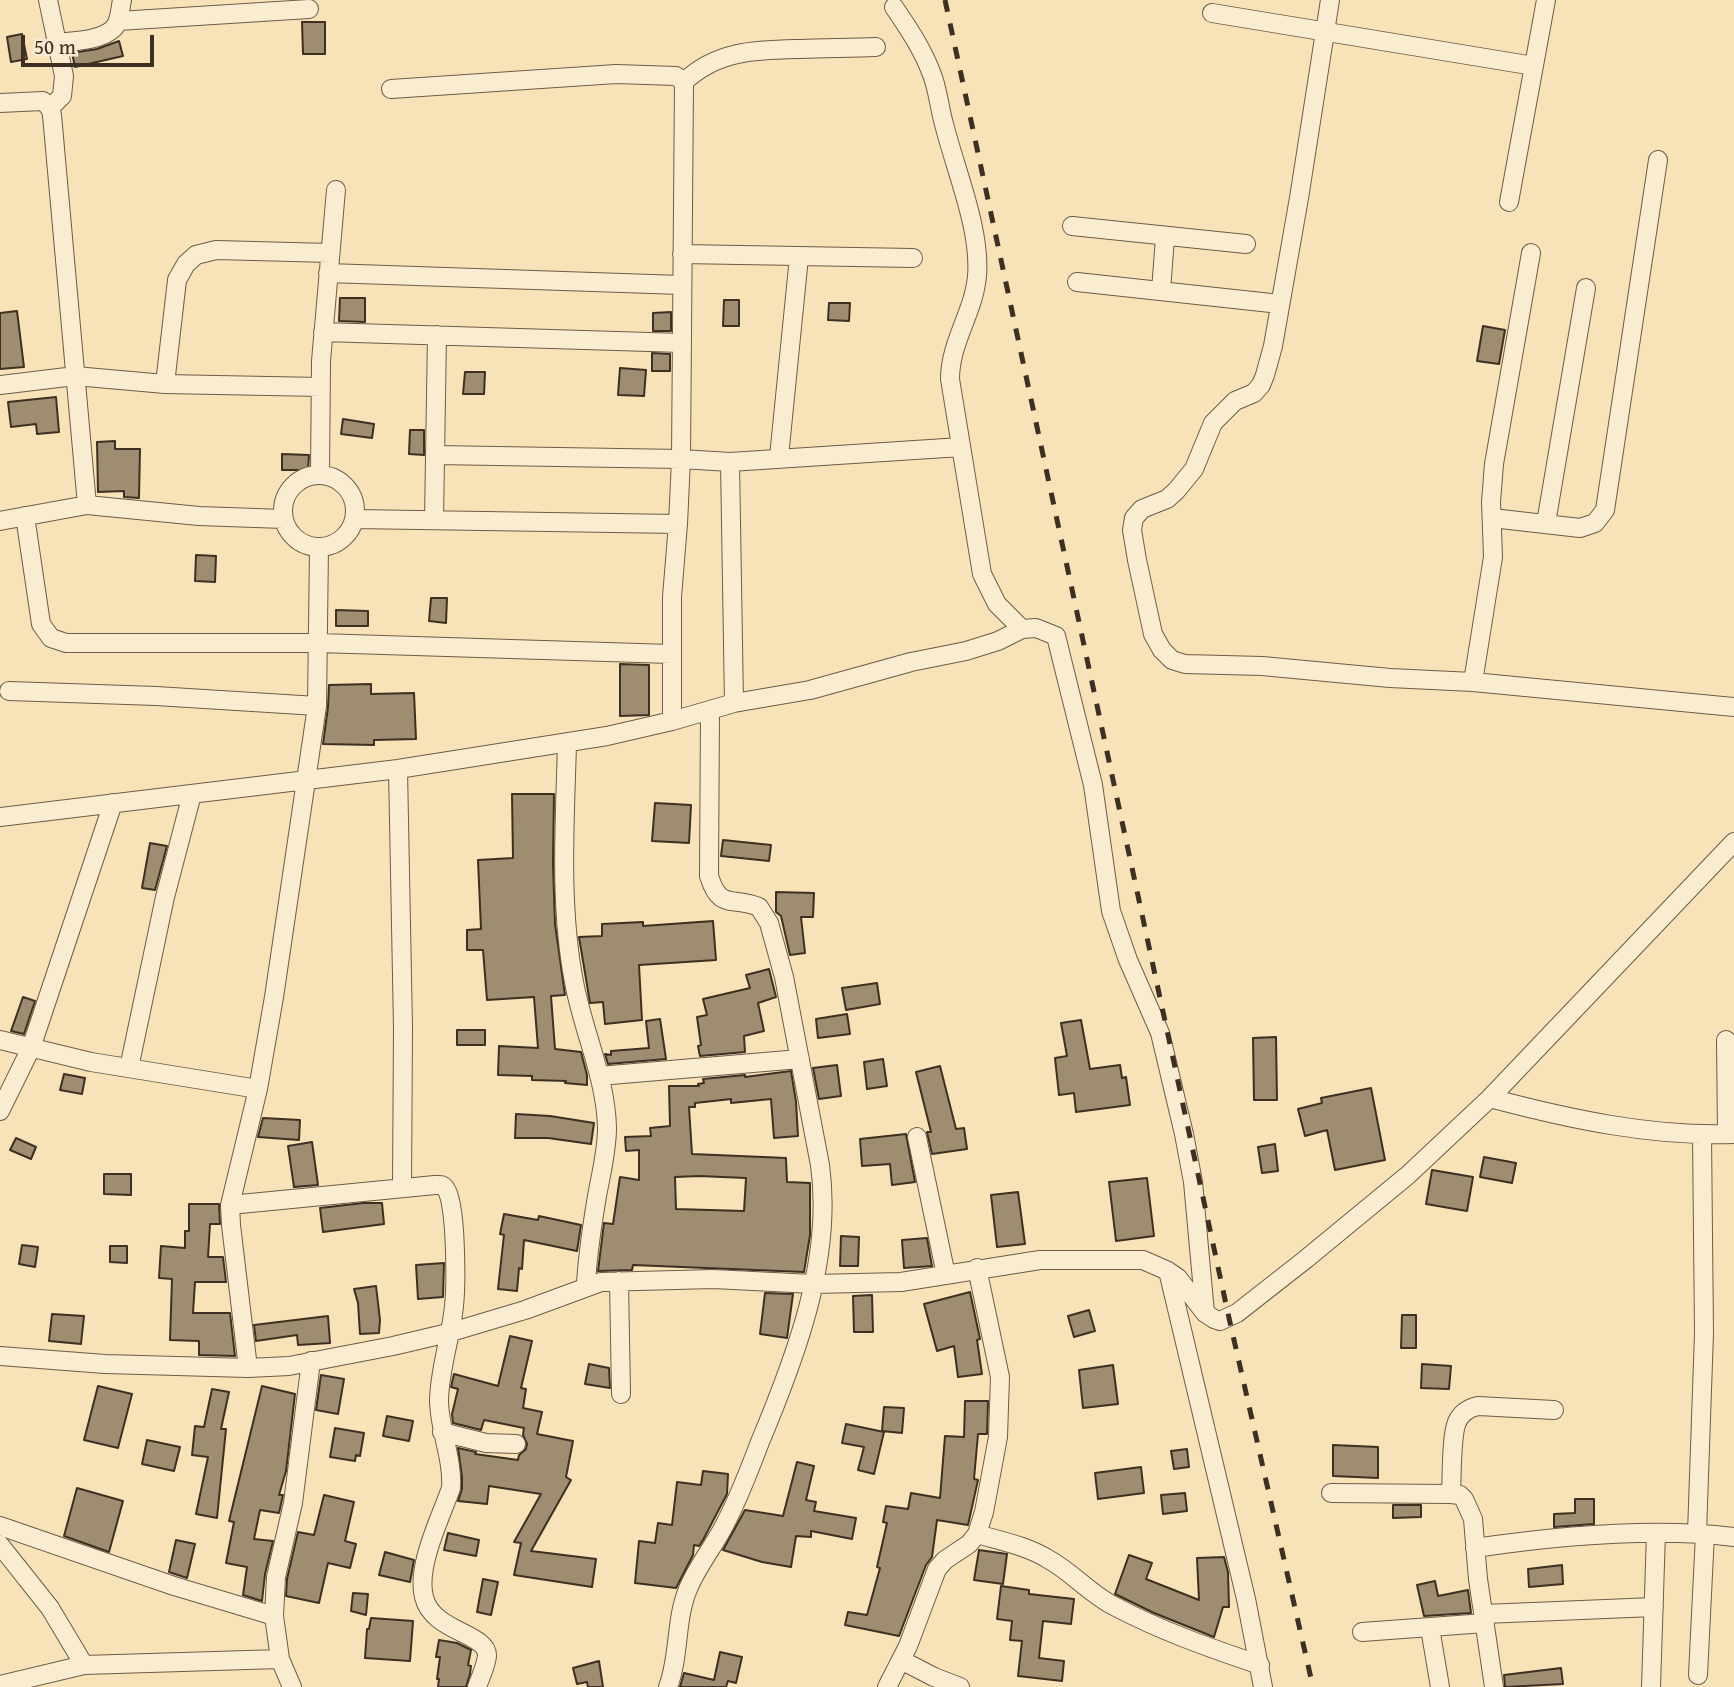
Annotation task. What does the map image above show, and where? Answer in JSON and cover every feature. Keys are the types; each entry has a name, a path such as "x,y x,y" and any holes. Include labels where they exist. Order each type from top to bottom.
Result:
{"street":[{"path":"48,0 64,76 61,96 50,108"},
{"path":"57,43 103,34 113,29 118,20 122,0"},
{"path":"1330,0 1273,346 1261,385 1254,393 1235,401 1213,423 1194,469 1177,491 1167,499 1142,509 1134,518 1132,530 1137,560 1153,634 1162,650 1172,660 1185,664 1262,666 1390,678 1473,682 1734,707"},
{"path":"1509,202 1545,0"},
{"path":"894,7 917,41 933,74 975,244 975,284 950,363 950,379 982,574 997,604 1022,629"},
{"path":"118,20 309,9"},
{"path":"1212,13 1534,66"},
{"path":"672,721 672,597 681,458 684,82 707,64 750,50 876,47"},
{"path":"391,89 616,74 676,76 684,82"},
{"path":"0,103 34,100 43,101 50,108 88,505"},
{"path":"1492,518 1587,527 1595,523 1605,510 1658,160"},
{"path":"320,475 323,331 336,190"},
{"path":"1072,226 1246,244"},
{"path":"1160,291 1165,237"},
{"path":"164,384 177,280 186,264 196,255 216,250 330,253"},
{"path":"1473,682 1493,557 1494,464 1531,253"},
{"path":"682,254 913,258"},
{"path":"779,457 799,257"},
{"path":"328,273 681,285"},
{"path":"1077,282 1280,304"},
{"path":"1546,523 1586,288"},
{"path":"323,331 682,343"},
{"path":"434,520 437,335"},
{"path":"0,385 75,376 164,384 321,387"},
{"path":"435,455 681,458 730,462 961,447"},
{"path":"730,462 734,703"},
{"path":"320,475 337,479 346,486 355,508 350,530 331,545 319,547 296,539 288,530 283,506 293,485 303,478 320,475"},
{"path":"0,521 88,505 199,516 284,519"},
{"path":"25,516 41,624 51,638 66,643 319,643 671,654"},
{"path":"354,519 678,524"},
{"path":"248,1368 230,1225 230,1205 258,1089 317,706 319,547"},
{"path":"0,817 398,769 567,743 672,721 734,703 810,690 911,662 965,652 998,641 1022,629 1036,628 1056,636 1093,785 1111,911 1128,960 1160,1033 1178,1110 1193,1182 1205,1313"},
{"path":"9,691 156,696 317,706"},
{"path":"668,1687 674,1671 681,1614 688,1590 727,1521 791,1364 813,1284 823,1222 823,1191 800,1059 769,923 759,908 748,903 720,898 714,891 709,876 710,710"},
{"path":"567,743 565,853 568,941 576,992 606,1105 607,1130 587,1256 586,1286"},
{"path":"398,769 403,1067 402,1188"},
{"path":"129,1068 157,934 192,794"},
{"path":"0,1111 31,1048 113,803"},
{"path":"0,1356 105,1364 248,1368 289,1366 449,1333 525,1310 601,1282 713,1279 813,1284 901,1282 1040,1260 1143,1260 1168,1271 1186,1286 1205,1313 1220,1321 1237,1313 1408,1175 1490,1098 1734,842"},
{"path":"0,1040 90,1062 258,1089"},
{"path":"1490,1098 1583,1120 1634,1128 1702,1135 1731,1134 1726,1040"},
{"path":"599,1076 800,1059"},
{"path":"1698,1675 1704,1333 1702,1135"},
{"path":"917,1136 946,1275"},
{"path":"230,1205 442,1185 449,1195 453,1236 454,1310 439,1395 442,1433 451,1463 451,1488 426,1559 423,1582 424,1597 439,1621 485,1646 487,1656 477,1687"},
{"path":"887,1687 901,1660 937,1569 945,1560 969,1544 977,1534 984,1511 1000,1404 1000,1377 977,1268"},
{"path":"1168,1271 1207,1428 1263,1687"},
{"path":"619,1281 621,1394"},
{"path":"292,1687 279,1659 274,1616 276,1577 293,1503 312,1361"},
{"path":"1451,1494 1456,1423 1462,1414 1471,1407 1478,1406 1554,1410"},
{"path":"442,1433 486,1443 516,1444"},
{"path":"1331,1493 1460,1495 1473,1519 1494,1687"},
{"path":"0,1526 174,1586 274,1616"},
{"path":"1651,1687 1656,1533"},
{"path":"1475,1548 1656,1533 1701,1533 1734,1538"},
{"path":"977,1534 1027,1549 1049,1559 1095,1595 1156,1627 1260,1665"},
{"path":"0,1545 50,1608 84,1665"},
{"path":"1362,1632 1430,1628 1484,1618 1654,1607"},
{"path":"1430,1628 1440,1687"},
{"path":"0,1685 84,1665 115,1662 279,1659"},
{"path":"901,1660 960,1687"}],"building":[{"path":"302,22 325,22 325,54 303,54"},
{"path":"22,34 27,59 11,62 7,37"},
{"path":"119,41 123,56 75,67 72,53 97,49"},
{"path":"340,298 365,298 365,322 339,321"},
{"path":"724,300 739,300 739,326 723,326"},
{"path":"829,303 850,303 849,321 828,320"},
{"path":"17,311 24,367 0,369 0,313"},
{"path":"671,312 671,331 653,331 653,313"},
{"path":"1483,326 1505,330 1499,364 1477,361"},
{"path":"652,353 670,354 670,371 652,371"},
{"path":"620,368 646,370 644,396 618,395"},
{"path":"465,372 485,372 484,394 463,394"},
{"path":"56,397 59,432 37,434 36,424 11,427 8,402"},
{"path":"343,419 374,424 372,438 341,434"},
{"path":"410,430 424,430 424,455 409,454"},
{"path":"115,441 115,449 140,449 139,498 124,497 124,491 98,492 97,442"},
{"path":"282,454 309,455 308,470 282,470"},
{"path":"196,555 216,556 215,582 195,581"},
{"path":"431,598 447,598 446,623 429,621"},
{"path":"336,610 368,611 368,626 336,626"},
{"path":"620,664 649,665 649,715 620,716"},
{"path":"371,684 371,694 414,693 416,739 374,740 374,745 323,744 329,685"},
{"path":"512,794 554,794 555,924 565,995 551,996 555,1049 581,1052 587,1085 532,1080 532,1076 498,1075 499,1046 538,1048 534,997 487,1000 483,950 467,950 467,930 481,929 478,860 513,858"},
{"path":"655,803 691,805 689,843 652,841"},
{"path":"723,840 771,845 769,861 721,856"},
{"path":"150,843 167,846 155,890 142,888"},
{"path":"776,892 814,893 813,917 801,917 805,953 790,955 781,916 776,912"},
{"path":"713,921 716,960 639,965 642,1020 605,1024 603,1002 590,1003 579,937 602,936 602,924 643,922 643,926"},
{"path":"769,969 776,997 758,1003 764,1031 744,1036 745,1052 700,1056 697,1017 707,1015 703,999 750,988 746,975"},
{"path":"877,983 880,1004 846,1010 842,988"},
{"path":"23,997 35,1001 24,1034 11,1031"},
{"path":"847,1014 850,1034 818,1038 816,1019"},
{"path":"660,1019 666,1059 608,1064 605,1054 611,1055 611,1051 649,1048 646,1021"},
{"path":"1081,1020 1090,1069 1120,1065 1122,1078 1126,1077 1130,1105 1076,1112 1074,1093 1059,1095 1055,1058 1067,1056 1061,1023"},
{"path":"457,1030 485,1030 485,1045 457,1045"},
{"path":"1276,1037 1277,1100 1254,1100 1253,1038"},
{"path":"883,1059 887,1086 867,1089 864,1062"},
{"path":"837,1065 841,1096 819,1099 813,1068"},
{"path":"940,1066 956,1129 964,1128 967,1149 932,1154 927,1132 931,1132 916,1072"},
{"path":"791,1071 798,1136 774,1138 771,1099 731,1103 731,1099 695,1103 695,1107 689,1107 692,1154 786,1158 787,1182 810,1183 810,1235 804,1272 633,1265 632,1270 598,1271 604,1223 613,1224 620,1177 639,1180 639,1150 626,1151 625,1137 651,1136 650,1128 670,1126 669,1086 699,1086 698,1084 704,1083 703,1079","holes":["675,1177 746,1178 744,1211 676,1209"]},
{"path":"64,1074 85,1078 82,1094 60,1090"},
{"path":"1371,1088 1385,1160 1335,1170 1327,1130 1305,1136 1298,1109 1322,1103 1321,1098"},
{"path":"516,1114 594,1123 591,1144 548,1138 515,1138"},
{"path":"263,1118 300,1120 299,1140 258,1137"},
{"path":"906,1134 915,1182 892,1185 890,1164 862,1166 860,1139"},
{"path":"16,1138 36,1147 31,1159 10,1150"},
{"path":"312,1142 318,1185 294,1187 288,1146"},
{"path":"1275,1144 1278,1171 1262,1173 1258,1147"},
{"path":"1484,1157 1516,1163 1512,1183 1480,1177"},
{"path":"1432,1170 1473,1177 1467,1211 1426,1204"},
{"path":"104,1174 131,1174 131,1195 104,1194"},
{"path":"1147,1178 1154,1236 1116,1241 1109,1182"},
{"path":"1018,1192 1025,1244 997,1247 991,1195"},
{"path":"382,1203 384,1224 323,1232 320,1208"},
{"path":"189,1204 219,1204 220,1224 210,1224 208,1257 223,1257 226,1282 195,1282 193,1313 230,1313 235,1356 199,1355 199,1341 170,1340 172,1279 159,1278 161,1246 185,1248 185,1231 189,1231"},
{"path":"504,1214 538,1220 539,1216 581,1225 577,1251 524,1240 517,1291 498,1289 504,1235 500,1234"},
{"path":"841,1236 859,1237 858,1266 840,1266"},
{"path":"927,1238 932,1266 904,1268 902,1240"},
{"path":"22,1245 38,1247 35,1267 19,1264"},
{"path":"110,1246 127,1246 127,1263 110,1262"},
{"path":"444,1263 443,1297 418,1299 416,1265"},
{"path":"376,1286 379,1333 360,1334 358,1303 354,1289"},
{"path":"970,1292 980,1339 977,1340 982,1374 958,1377 954,1346 937,1351 924,1304"},
{"path":"765,1293 793,1294 787,1338 760,1334"},
{"path":"872,1295 873,1332 854,1332 853,1296"},
{"path":"1089,1310 1095,1331 1074,1337 1068,1316"},
{"path":"52,1314 84,1316 81,1344 49,1341"},
{"path":"1402,1315 1416,1315 1416,1348 1401,1348"},
{"path":"328,1316 330,1343 298,1345 297,1335 256,1341 254,1325"},
{"path":"510,1336 532,1341 521,1388 526,1389 523,1408 542,1412 537,1434 573,1441 566,1477 571,1480 531,1551 596,1559 592,1587 514,1575 521,1543 514,1542 541,1494 489,1486 487,1504 458,1501 462,1477 458,1448 476,1452 475,1454 518,1460 519,1455 526,1449 524,1428 484,1420 481,1430 453,1423 452,1414 458,1389 451,1387 454,1374 498,1386"},
{"path":"589,1364 609,1368 610,1388 585,1384"},
{"path":"1422,1364 1451,1366 1449,1389 1421,1388"},
{"path":"1113,1365 1118,1404 1083,1408 1079,1370"},
{"path":"321,1375 344,1379 338,1414 316,1410"},
{"path":"98,1386 132,1394 118,1448 84,1440"},
{"path":"262,1386 295,1394 286,1471 279,1495 283,1495 279,1513 260,1510 254,1539 273,1541 262,1601 243,1595 247,1567 226,1563 234,1522 229,1521"},
{"path":"212,1389 229,1392 221,1429 226,1429 217,1518 196,1514 208,1457 192,1455 195,1426 204,1427"},
{"path":"965,1401 988,1401 987,1434 978,1434 974,1479 978,1480 968,1525 937,1520 932,1557 926,1565 899,1636 845,1625 848,1612 867,1615 880,1568 877,1567 887,1523 883,1522 886,1506 908,1509 911,1493 940,1498 945,1436 964,1437"},
{"path":"884,1407 904,1408 902,1433 882,1431"},
{"path":"387,1416 413,1421 409,1441 383,1436"},
{"path":"846,1424 884,1432 874,1474 858,1470 864,1447 842,1443"},
{"path":"335,1428 364,1433 360,1456 356,1455 355,1461 330,1457"},
{"path":"147,1440 180,1447 174,1471 142,1464"},
{"path":"1333,1445 1378,1447 1378,1478 1333,1476"},
{"path":"1187,1449 1189,1467 1174,1469 1171,1451"},
{"path":"797,1462 814,1466 806,1500 816,1502 814,1511 856,1518 852,1539 811,1531 811,1537 796,1536 791,1567 762,1562 723,1550 745,1510 783,1516"},
{"path":"1141,1467 1144,1493 1098,1499 1095,1473"},
{"path":"703,1471 728,1474 727,1494 703,1540 699,1546 694,1545 693,1555 676,1588 635,1583 639,1541 655,1543 658,1523 672,1525 677,1482 701,1485"},
{"path":"77,1488 123,1501 109,1552 64,1536"},
{"path":"1185,1493 1187,1511 1163,1514 1161,1495"},
{"path":"324,1495 354,1502 345,1541 356,1544 350,1568 328,1563 319,1603 286,1596 287,1579 298,1532 314,1535"},
{"path":"1575,1499 1594,1499 1594,1524 1554,1527 1554,1514 1575,1513"},
{"path":"1393,1505 1421,1505 1421,1517 1393,1518"},
{"path":"448,1533 479,1540 476,1556 444,1550"},
{"path":"176,1540 195,1544 187,1578 169,1572"},
{"path":"979,1550 1007,1554 1003,1584 974,1580"},
{"path":"385,1552 414,1560 410,1582 379,1575"},
{"path":"1129,1555 1152,1563 1146,1579 1199,1600 1197,1558 1224,1557 1228,1572 1229,1607 1223,1607 1214,1637 1115,1594"},
{"path":"1562,1565 1563,1584 1529,1587 1528,1569"},
{"path":"483,1579 498,1582 491,1615 477,1612"},
{"path":"1435,1581 1438,1596 1468,1590 1471,1613 1424,1616 1417,1585"},
{"path":"1001,1586 1029,1590 1029,1594 1074,1599 1071,1624 1043,1621 1039,1658 1064,1661 1062,1681 1018,1676 1022,1641 1010,1640 1012,1621 997,1619"},
{"path":"353,1593 368,1594 366,1615 351,1611"},
{"path":"371,1618 413,1621 410,1661 365,1658 367,1629"},
{"path":"439,1640 457,1643 471,1650 468,1665 471,1666 470,1674 466,1687 438,1687 440,1657 436,1657"},
{"path":"720,1652 742,1657 736,1683 728,1681 726,1687 680,1687 684,1673 714,1680"},
{"path":"599,1661 603,1687 588,1687 587,1682 577,1684 573,1668"},
{"path":"1561,1668 1563,1684 1505,1687 1504,1675"}],"railway":[{"path":"945,0 1229,1318 1313,1687"}]}
